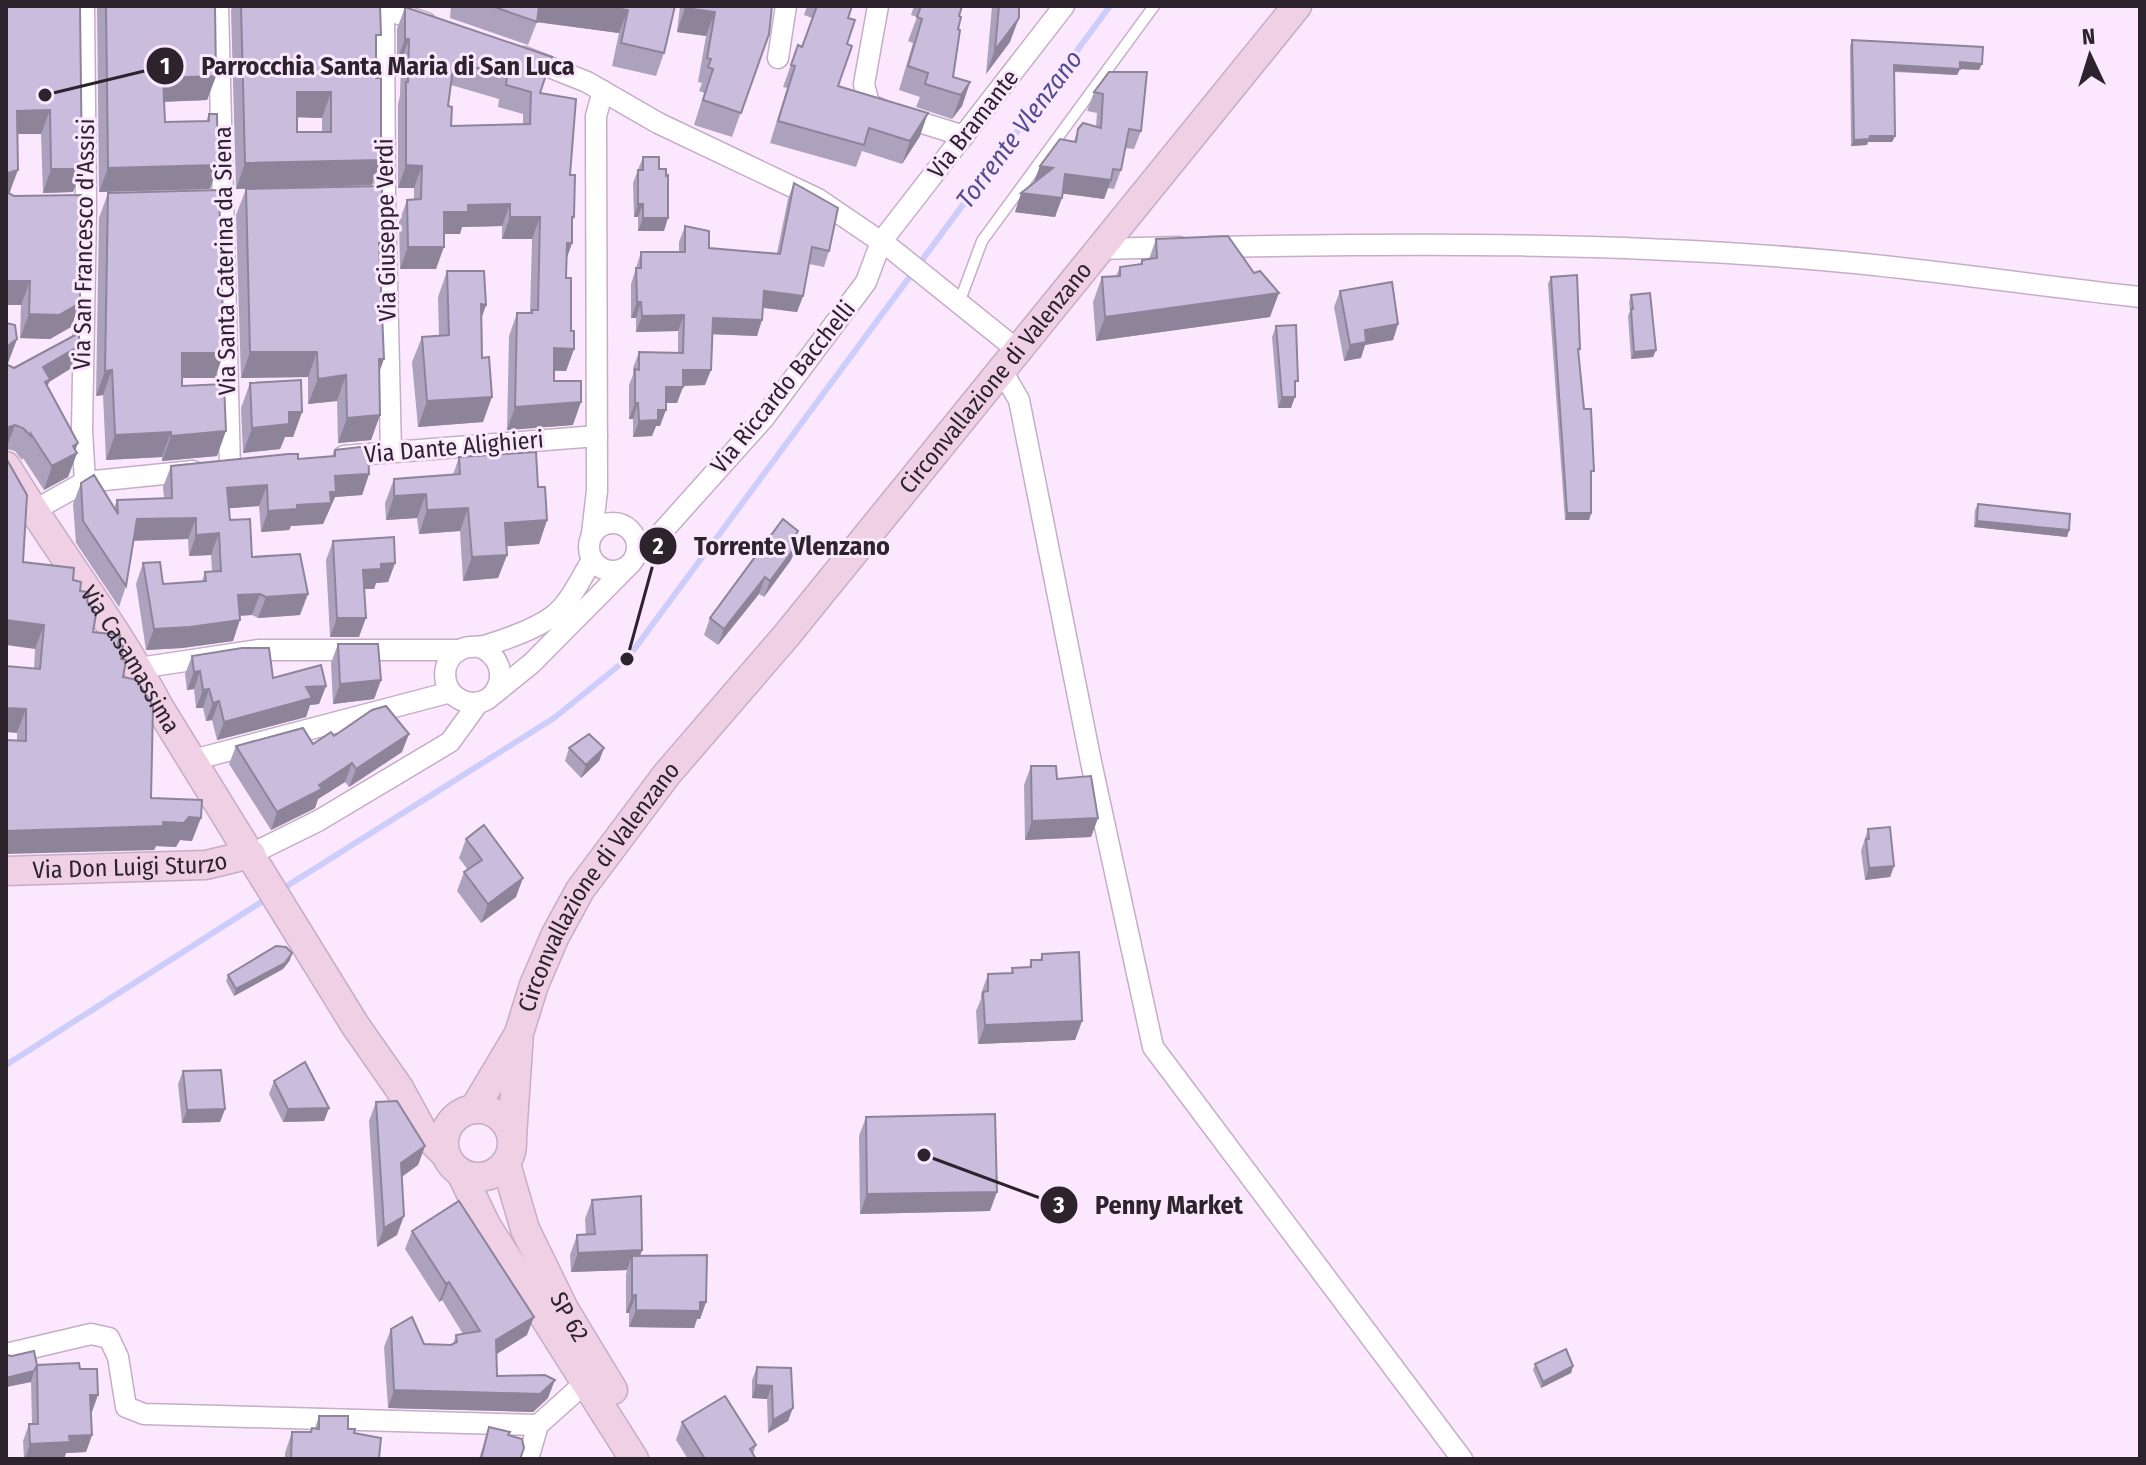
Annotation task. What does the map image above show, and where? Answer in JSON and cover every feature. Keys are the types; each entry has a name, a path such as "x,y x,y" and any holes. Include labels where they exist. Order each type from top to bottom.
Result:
{"main road":[{"name":"Circonvallazione di Valenzano","path":"519,1033 534,985 555,936 580,890 667,774 786,636 1297,6"},
{"name":"Via Casamassima","path":"6,466 139,668 159,707 355,1025 399,1088"},
{"name":"Via Don Luigi Sturzo","path":"6,871 255,861"},
{"path":"519,1033 513,1146 506,1164 490,1176 470,1177 453,1164 445,1135 464,1114 519,1033"},
{"path":"399,1088 464,1114 495,1113 503,1119 512,1137"},
{"name":"SP 62","path":"399,1088 423,1132 453,1164 486,1225 634,1459"},
{"name":"SP 62","path":"506,1164 525,1229 564,1309 655,1459"}],"street":[{"name":"Via San Francesco d'Assisi","path":"84,6 94,207 83,335 85,482"},
{"name":"Via Santa Caterina da Siena","path":"85,482 237,467 223,200 218,6"},
{"path":"362,6 435,20"},
{"path":"778,58 786,6"},
{"path":"878,6 864,84 869,104 964,136"},
{"name":"Via Bramante","path":"887,246 964,136 1064,6"},
{"name":"Via Giuseppe Verdi","path":"384,9 377,198 391,451"},
{"path":"502,49 587,82 658,123 818,199 887,246 959,303 1009,359 1153,1047 1462,1459"},
{"path":"592,533 609,522 625,525 637,543 634,560 624,569 613,572 602,569 592,560 588,546 597,491 596,116 603,91"},
{"path":"60,207 94,207"},
{"path":"1099,249 1438,244 1696,251 1834,261 2140,297"},
{"name":"Via Riccardo Bacchelli","path":"487,698 532,663 652,543 764,418 866,282 887,246"},
{"path":"57,349 83,335"},
{"name":"Via Dante Alighieri","path":"318,459 597,436"},
{"path":"33,511 85,482"},
{"path":"487,698 464,701 451,692 446,684 445,669 449,660 469,649 524,631 554,615 592,560"},
{"path":"139,668 258,650 469,649 489,652 498,663 501,677 450,742 255,861"},
{"path":"193,760 451,692"},
{"path":"6,1354 91,1334 109,1338 118,1357 126,1407 144,1414 538,1425"},
{"path":"528,1459 538,1425 586,1382"}],"lane":[{"path":"959,303 982,241 1154,6"}],"building":[{"path":"6,6 80,6 82,169 51,169 50,110 17,111 18,170 6,175"},
{"path":"106,6 215,6 216,76 163,78 165,122 209,121 209,114 217,114 218,165 108,168"},
{"path":"241,6 380,6 381,35 376,35 376,78 381,78 381,160 245,163","holes":["297,92 331,92 331,132 297,132"]},
{"path":"492,6 539,6 537,22"},
{"path":"602,6 675,6 664,53 621,43 628,10"},
{"path":"686,6 772,6 769,34 741,113 703,100 713,69 708,67 711,59 707,58 715,12"},
{"path":"817,6 852,6 848,18 855,20 847,44 852,46 838,86 928,113 910,141 869,128 864,145 778,121 795,66 791,65 798,45 802,47"},
{"path":"921,6 962,6 953,77 970,82 961,95 925,84 928,73 908,66 922,19 917,17"},
{"path":"999,6 1019,6 1019,18 995,50"},
{"path":"405,7 552,57 540,93 576,99 570,175 575,175 574,217 572,243 567,243 566,278 571,278 574,349 554,348 554,381 581,381 581,402 515,407 517,313 538,310 540,217 510,217 510,204 468,205 468,212 444,212 444,247 408,247 407,200 421,199 422,166 406,165 409,39 405,39","holes":["454,61 507,77 506,85 531,92 530,124 451,126 452,107 448,106"]},
{"path":"1852,40 1983,47 1982,64 1960,62 1960,69 1894,65 1895,136 1870,136 1869,139 1854,140"},
{"path":"1109,72 1147,72 1141,131 1129,129 1121,170 1113,169 1111,180 1065,174 1062,198 1021,193 1053,168 1040,166 1060,139 1076,142 1078,129 1083,123 1101,128 1103,94 1094,92"},
{"path":"643,157 659,157 659,169 666,169 668,218 643,218 643,204 638,204 638,170 643,170"},
{"path":"794,183 838,208 829,251 812,247 803,296 764,291 762,320 713,318 711,370 683,370 683,387 666,387 666,410 658,410 658,420 639,421 638,403 635,403 635,369 639,370 639,352 683,353 684,315 642,316 641,302 637,302 636,268 641,268 641,252 685,252 685,226 709,231 709,248 780,254"},
{"path":"382,186 383,243 379,243 384,359 379,359 380,415 347,418 346,375 318,379 317,352 250,352 246,189"},
{"path":"219,190 224,353 182,353 182,386 224,384 226,431 171,436 171,432 115,435 112,370 105,371 108,193"},
{"path":"6,192 14,196 81,195 80,303 59,315 29,314 30,281 6,281"},
{"path":"1228,236 1254,273 1260,271 1279,293 1105,317 1102,277 1120,276 1120,267 1157,258 1156,239"},
{"path":"447,271 484,271 486,305 481,304 482,358 489,357 492,397 427,401 422,337 449,335"},
{"path":"1577,275 1578,349 1584,409 1591,409 1594,471 1591,471 1591,513 1567,513 1551,277"},
{"path":"1392,282 1398,324 1365,330 1366,342 1350,345 1340,291"},
{"path":"1650,293 1656,350 1634,352 1631,295"},
{"path":"6,323 15,325 17,339 6,347"},
{"path":"1296,325 1298,381 1295,381 1295,397 1282,397 1276,326"},
{"path":"79,333 79,346 43,367 50,379 45,382 78,443 73,446 77,453 52,466 31,434 15,425 6,428 6,364 14,368"},
{"path":"301,380 302,412 289,412 289,424 252,428 250,383"},
{"path":"368,446 369,474 335,476 336,492 330,492 331,503 268,511 267,485 227,488 230,520 250,519 252,557 300,554 308,594 238,595 240,620 154,629 143,563 160,562 163,584 206,581 205,572 221,571 219,533 196,535 196,518 137,519 126,586 83,521 81,483 94,475 118,514 117,500 172,498 171,466 288,454 298,454 298,459 335,456 335,450"},
{"path":"536,452 538,487 545,487 547,520 505,523 507,555 472,557 468,508 427,510 426,494 394,496 394,479 460,474 459,457"},
{"path":"6,458 27,495 23,562 74,568 73,580 81,582 80,591 89,592 87,601 96,614 93,632 120,635 118,645 123,646 121,659 126,660 123,677 137,680 153,706 151,798 202,800 201,818 189,817 184,823 163,822 163,826 6,831 6,740 26,741 26,709 6,708 6,666 40,669 44,625 6,620"},
{"path":"1978,504 2070,514 2069,530 1977,521"},
{"path":"783,519 798,531 792,540 798,543 770,581 765,577 724,629 710,618"},
{"path":"394,537 395,563 381,564 381,569 363,570 366,618 337,618 333,541"},
{"path":"338,644 378,644 381,680 340,684"},
{"path":"242,648 269,648 273,678 321,665 326,686 306,687 312,698 224,722 219,701 213,703 209,689 203,690 200,671 194,672 192,656"},
{"path":"386,706 409,734 356,769 352,763 319,785 322,789 277,812 236,746 303,728 313,744 331,732 334,736 372,710"},
{"path":"589,734 604,748 586,765 569,748"},
{"path":"1031,766 1056,766 1057,779 1091,776 1098,818 1032,821"},
{"path":"484,825 523,878 488,904 464,872 482,860 466,839"},
{"path":"1890,827 1894,866 1869,868 1868,829"},
{"path":"276,946 286,947 292,953 285,963 236,989 228,975"},
{"path":"1079,952 1082,1021 985,1025 983,992 988,991 988,974 1013,973 1012,968 1031,967 1031,960 1042,960 1042,954"},
{"path":"305,1062 329,1108 288,1109 274,1081"},
{"path":"221,1070 225,1109 187,1110 183,1071"},
{"path":"397,1101 425,1146 401,1163 404,1216 384,1228 376,1102"},
{"path":"995,1114 997,1192 867,1194 866,1117"},
{"path":"641,1196 642,1250 578,1253 577,1235 595,1234 592,1200"},
{"path":"459,1201 534,1317 496,1340 497,1376 545,1375 555,1380 540,1394 394,1390 391,1329 412,1317 424,1344 451,1345 457,1342 456,1335 480,1331 412,1231"},
{"path":"707,1255 706,1302 700,1302 700,1311 636,1310 636,1295 632,1296 632,1256"},
{"path":"1566,1349 1573,1366 1543,1382 1535,1364"},
{"path":"34,1351 37,1365 34,1371 6,1378 6,1355"},
{"path":"79,1363 80,1369 97,1369 98,1395 90,1395 92,1435 69,1436 70,1442 30,1444 29,1424 38,1424 37,1365"},
{"path":"757,1367 791,1368 793,1408 773,1420 772,1386 756,1385"},
{"path":"725,1396 756,1445 750,1449 756,1459 705,1459 682,1422"},
{"path":"319,1416 348,1416 348,1429 355,1429 354,1433 381,1438 379,1458 383,1459 291,1459 292,1432 319,1429"},
{"path":"489,1427 510,1432 508,1435 522,1439 524,1448 520,1459 481,1459"}],"waterway":[{"name":"Torrente Vlenzano","path":"279,891 554,718 627,659 1110,6"},
{"name":"Torrente Vlenzano","path":"6,1065 266,899"}],"place":[{"name":"Parrocchia Santa Maria di San Luca","path":"45,95"},
{"name":"Torrente Vlenzano","path":"627,659"},
{"name":"Penny Market","path":"924,1155"}]}
